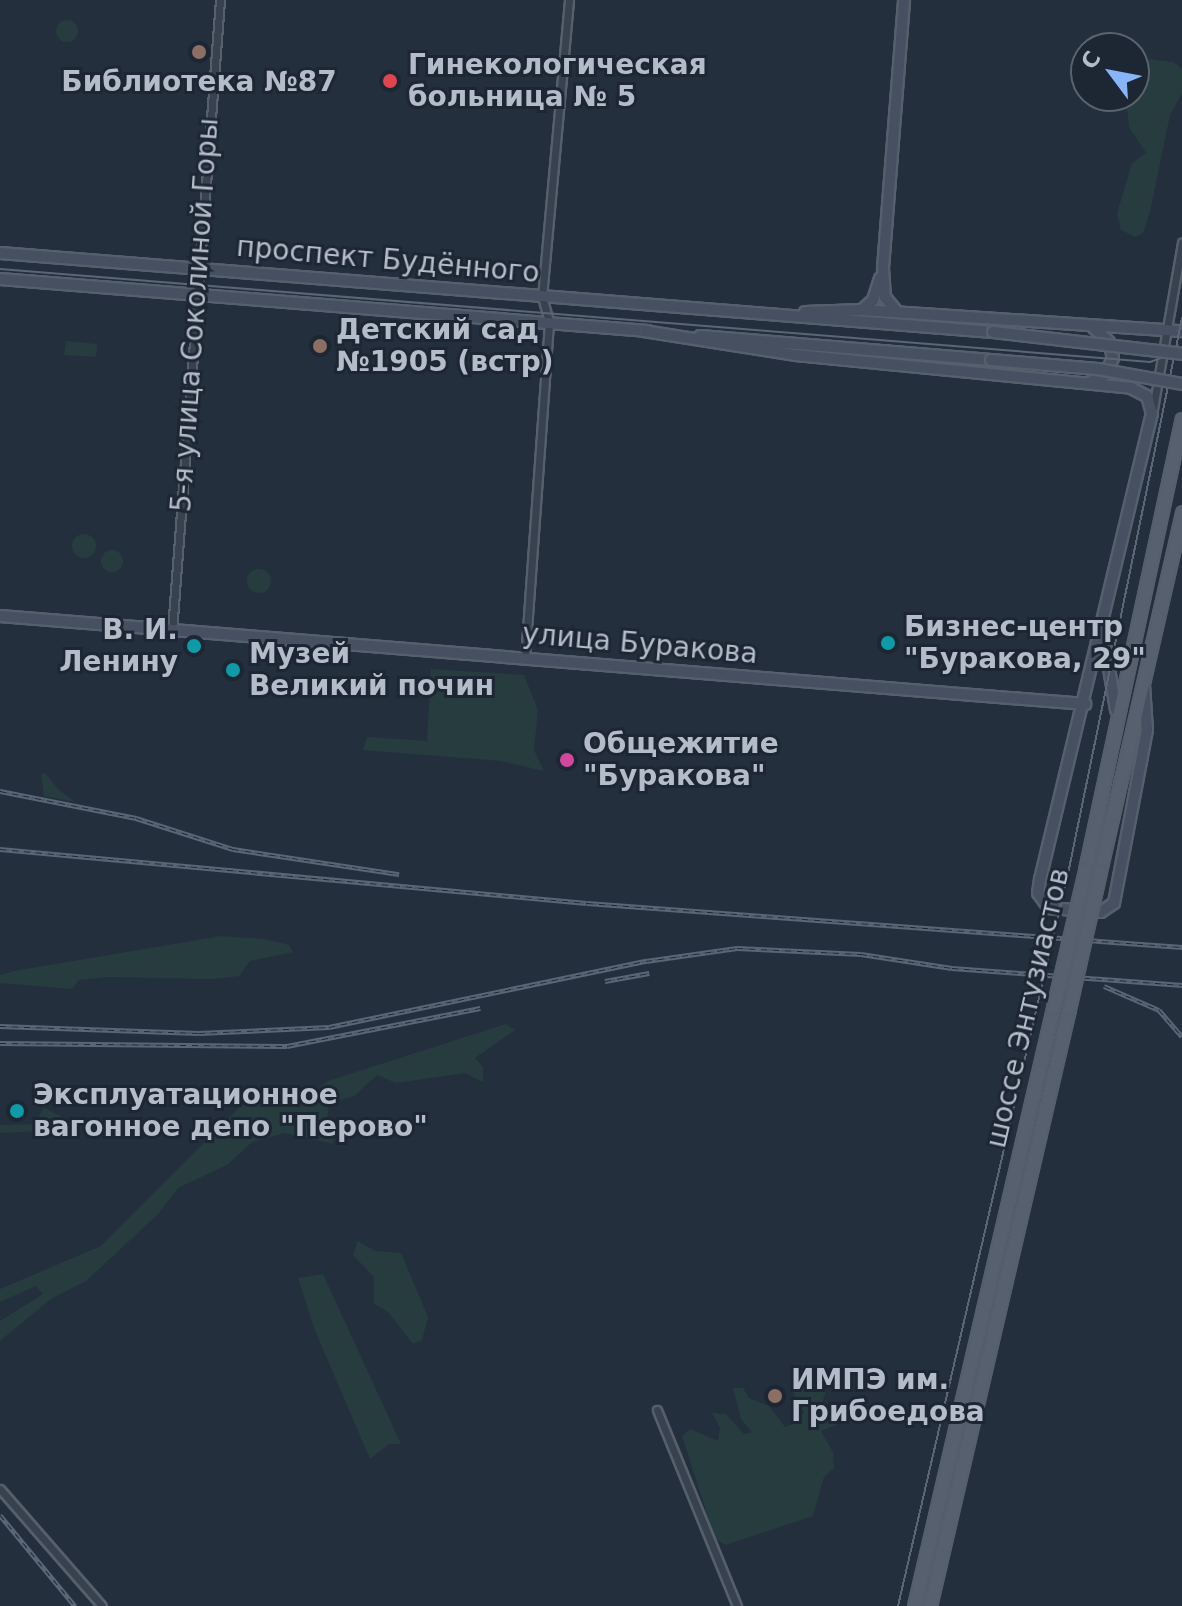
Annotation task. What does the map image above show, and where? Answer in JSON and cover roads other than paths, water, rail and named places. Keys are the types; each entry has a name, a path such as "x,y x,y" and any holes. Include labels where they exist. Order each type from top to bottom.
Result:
{"main road":[{"path":"898,312 885,297 883,268 904,0"},
{"name":"проспект Будённого","path":"0,253 542,297 772,314 838,315 1182,354"},
{"path":"862,310 873,300 883,268"},
{"name":"проспект Будённого","path":"0,279 195,292 991,360 1124,372 1182,384"},
{"name":"проспект Будённого","path":"838,315 862,310 1167,333 1182,331"},
{"path":"1088,382 1105,375 1113,358 1109,342 1093,327"},
{"name":"проспект Будённого","path":"644,331 796,355 1088,382 1141,391 1152,413"},
{"path":"1144,683 1148,715 1142,766 1114,903 1101,912 1049,908 1038,893 1152,413"},
{"name":"шоссе Энтузиастов","path":"914,1606 1085,870 1182,419"},
{"name":"шоссе Энтузиастов","path":"930,1606 1182,512"},
{"name":"улица Буракова","path":"0,616 1085,704"},
{"path":"1104,621 1115,729"}],"street":[{"name":"5-я улица Соколиной Горы","path":"172,631 195,292 220,0"},
{"path":"525,658 549,321 542,297 569,0"},
{"path":"1152,413 1182,242"},
{"path":"657,1410 737,1606"},
{"path":"0,1489 102,1606"}],"tram line":[{"path":"0,269 1150,362 1169,355 1178,345"},
{"path":"898,1606 1069,869 1182,318"}],"railway":[{"path":"0,791 136,818 233,849 399,874"},
{"path":"0,849 587,903 1182,947"},
{"path":"0,1026 199,1033 329,1027 646,961 737,948 861,954 952,968 1182,985"},
{"path":"605,981 649,973"},
{"path":"1104,986 1159,1010 1182,1036"},
{"path":"0,1043 287,1046 480,1008"},
{"path":"0,1515 75,1606"}],"place":[{"name":"Библиотека №87","path":"199,52"},
{"name":"Гинекологическая больница № 5","path":"390,81"},
{"name":"Детский сад №1905 (встр)","path":"320,346"},
{"name":"Бизнес-центр \"Буракова, 29\"","path":"888,643"},
{"name":"В. И. Ленину","path":"194,646"},
{"name":"Музей Великий почин","path":"233,670"},
{"name":"Общежитие \"Буракова\"","path":"567,760"},
{"name":"Эксплуатационное вагонное депо \"Перово\"","path":"17,1111"},
{"name":"ИМПЭ им. Грибоедова","path":"775,1396"}]}
